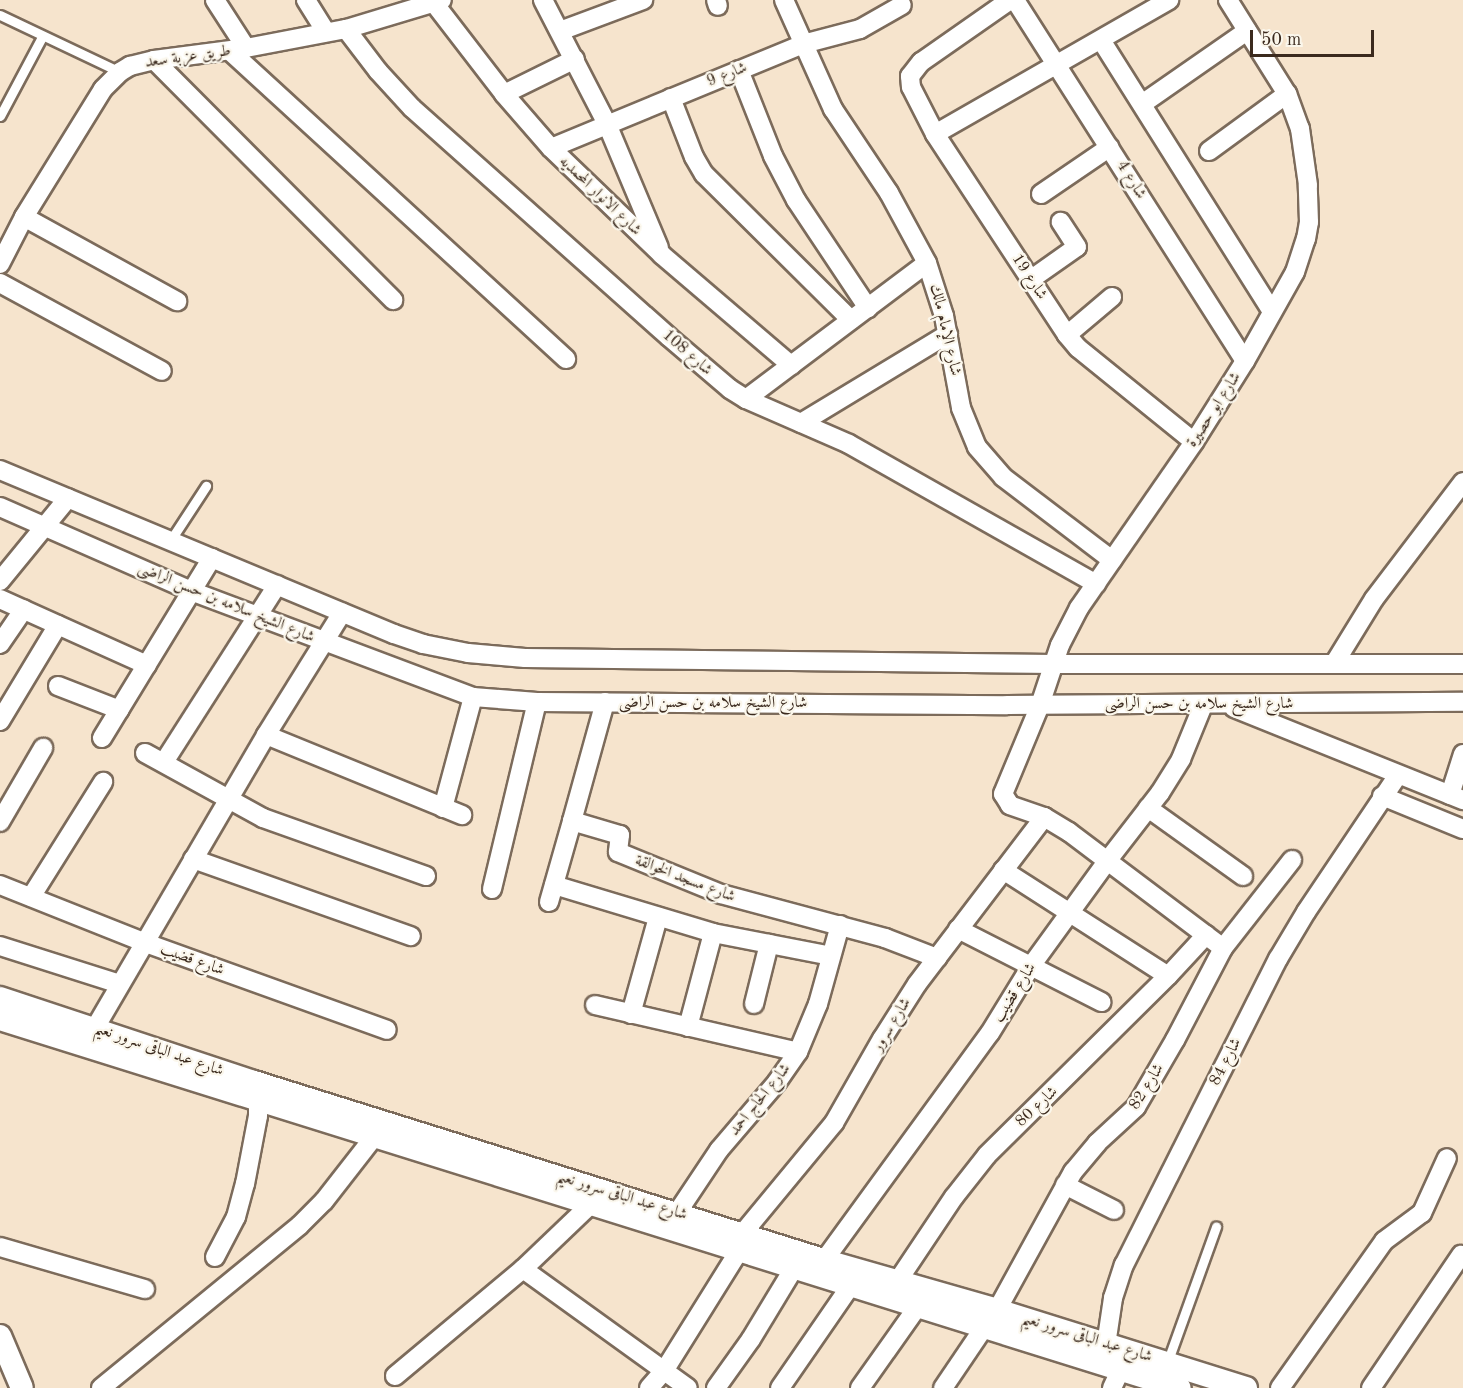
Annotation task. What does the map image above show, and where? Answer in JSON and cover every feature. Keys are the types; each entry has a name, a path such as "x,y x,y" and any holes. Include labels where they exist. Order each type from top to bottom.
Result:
{"street":[{"path":"215,0 238,50 566,359"},
{"path":"306,0 326,32"},
{"path":"543,0 607,124 662,255"},
{"path":"560,31 643,0"},
{"name":"شارع الإمام مالك","path":"784,0 833,109 889,193 927,263 940,298 965,422 984,457 1003,477 1112,560"},
{"path":"983,8 1010,0"},
{"name":"شارع 4","path":"1015,0 1245,361"},
{"path":"935,134 1169,0"},
{"name":"شارع ابو حصيرة","path":"1044,817 1010,805 1003,794 1040,705 1053,664 1075,615 1194,442 1245,361 1298,264 1309,222 1304,148 1287,94 1228,0"},
{"name":"طريق عزبة سعد","path":"0,264 24,217 102,89 120,72 130,66 154,60 238,50 346,29 428,2"},
{"name":"شارع الانوار المحمديه","path":"428,2 551,148 662,255 791,365"},
{"name":"شارع 9","path":"551,148 803,44 860,29 902,5"},
{"name":"شارع 19","path":"983,8 921,62 910,76 911,87 935,134 1066,335 1078,348 1194,442"},
{"name":"شارع 108","path":"346,29 378,71 412,108 708,371 746,399 849,444 1096,584"},
{"path":"1142,104 1246,32"},
{"path":"1101,40 1272,312"},
{"path":"504,94 575,59"},
{"path":"154,60 393,300"},
{"path":"739,70 773,156 796,200 868,308"},
{"path":"1209,151 1287,94"},
{"path":"671,98 694,157 704,174 851,320"},
{"path":"1041,194 1110,147"},
{"path":"24,217 177,301"},
{"path":"1030,280 1077,247 1061,222"},
{"path":"746,399 927,263"},
{"path":"0,283 162,371"},
{"path":"1066,335 1112,297"},
{"path":"801,423 948,334"},
{"path":"3,476 68,498 342,613 423,644 468,653 525,658 1053,664 1463,664"},
{"path":"1334,664 1374,599 1463,482"},
{"path":"0,581 68,498"},
{"name":"شارع الشيخ سلامه بن حسن الراضى","path":"0,507 191,591 324,643 473,697 537,702 1040,705 1463,702"},
{"path":"102,738 212,558"},
{"path":"164,762 277,585"},
{"path":"0,599 147,665"},
{"path":"0,644 24,609"},
{"path":"95,1028 143,942 266,735 342,613"},
{"path":"0,721 58,625"},
{"path":"57,686 120,710"},
{"path":"443,808 473,697"},
{"path":"492,889 537,702"},
{"path":"605,702 551,894 658,917 713,933 831,956"},
{"path":"1226,704 1457,797 1463,754"},
{"name":"شارع قضيب","path":"716,1388 751,1339 811,1267 990,1033 1031,966 1148,808 1181,759 1203,705"},
{"path":"266,735 462,815"},
{"path":"0,822 43,748"},
{"path":"145,753 164,762 227,801 263,818 426,876"},
{"name":"شارع 84","path":"1106,1345 1109,1314 1124,1265 1263,988 1305,912 1398,775"},
{"path":"31,897 103,782"},
{"path":"1382,796 1463,829"},
{"path":"1148,808 1243,876"},
{"path":"1044,817 1108,860 1223,948"},
{"name":"شارع سرور","path":"649,1388 664,1371 741,1242 834,1123 899,1011 958,929 1044,817"},
{"name":"شارع مسجد الخوالقة","path":"572,821 620,835 618,852 712,891 885,938 937,958"},
{"path":"193,860 411,936"},
{"name":"شارع 82","path":"943,1388 991,1318 1065,1185 1085,1156 1128,1116 1143,1097 1223,948 1292,860"},
{"path":"1003,870 1168,976"},
{"name":"شارع قضيب","path":"0,885 143,942 387,1030"},
{"path":"632,1014 658,917"},
{"name":"شارع الحاج احمد","path":"671,1221 719,1150 777,1082 798,1052 818,1004 840,925"},
{"path":"958,929 1101,1002"},
{"path":"688,1027 713,933"},
{"name":"شارع 80","path":"892,1288 954,1197 987,1155 1168,976 1206,934"},
{"path":"754,1004 769,944"},
{"path":"0,946 120,984"},
{"name":"شارع عبد الباقى سرور نعيم","path":"0,998 811,1267 892,1288 991,1318 1106,1345 1167,1364 1187,1382"},
{"path":"595,1005 798,1052"},
{"name":"شارع عبد الباقى سرور نعيم","path":"0,1019 590,1205 671,1221"},
{"path":"215,1257 236,1217 246,1184 258,1116 258,1101"},
{"path":"101,1388 300,1225 324,1201 374,1137"},
{"path":"1280,1388 1384,1241 1422,1213 1447,1158"},
{"path":"1065,1185 1114,1210"},
{"path":"395,1376 523,1269 590,1205"},
{"name":"شارع عبد الباقى سرور نعيم","path":"741,1242 811,1267 850,1285 892,1288 918,1306 991,1318 1116,1379 1187,1382 1246,1388"},
{"path":"0,1247 145,1289"},
{"path":"1371,1388 1461,1255"},
{"path":"523,1269 688,1388"},
{"path":"780,1388 850,1285"},
{"path":"860,1388 918,1306"},
{"path":"0,1336 22,1388"}],"lane":[{"path":"0,15 42,37 120,72"},
{"path":"0,116 42,37"},
{"path":"170,541 206,486"},
{"path":"1167,1364 1216,1227"}]}
